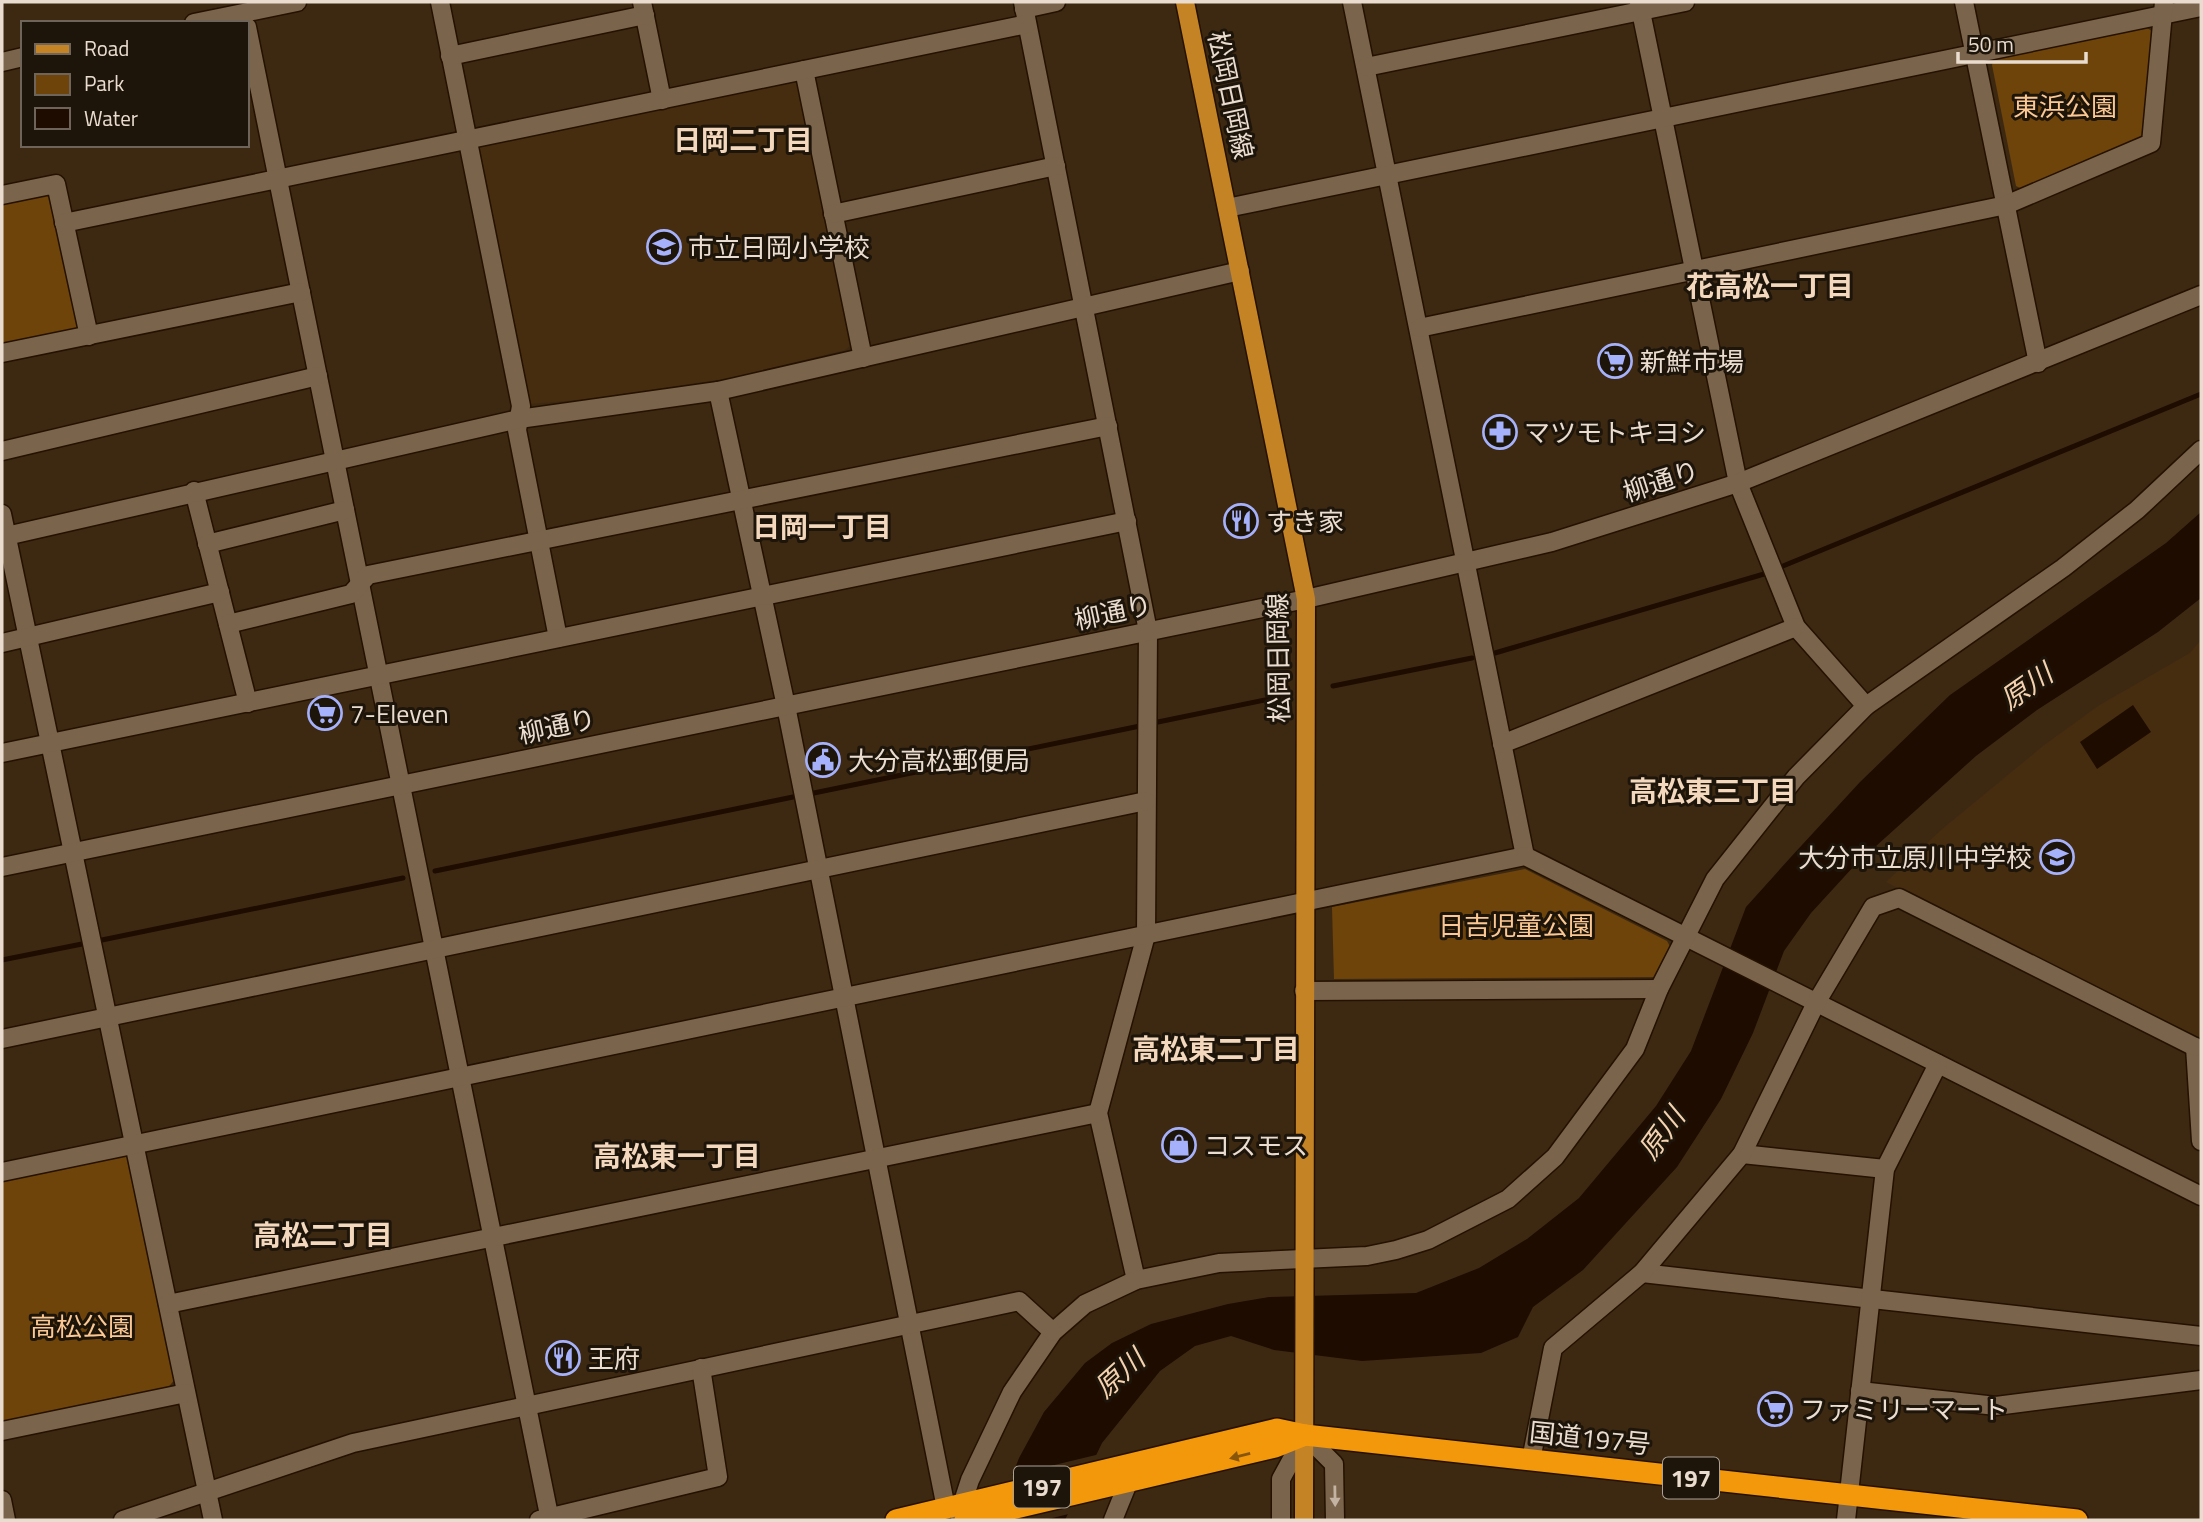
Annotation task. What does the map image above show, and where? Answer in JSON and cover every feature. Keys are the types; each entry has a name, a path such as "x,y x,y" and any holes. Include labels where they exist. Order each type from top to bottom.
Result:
{"highway":[{"name":"国道197号","path":"896,1520 964,1512 1101,1481 1278,1429 1305,1435 2077,1520"},
{"name":"国道197号","path":"1101,1481 1128,1483 1275,1447 1305,1435"}],"main road":[{"name":"松岡日岡線","path":"1185,2 1306,599 1305,1435"},
{"path":"1304,1520 1305,1435"}],"street":[{"path":"208,21 244,16 297,2"},
{"path":"440,2 521,406 517,430 558,638"},
{"path":"64,223 804,70 1056,2"},
{"path":"1352,2 1525,856"},
{"path":"1366,67 1640,6 1685,2"},
{"path":"1964,2 2038,363"},
{"path":"1640,6 1738,483 1796,627 1866,706"},
{"path":"1227,208 1975,54 2164,8 2201,7"},
{"path":"1419,328 2006,205 2151,143 2164,8"},
{"path":"450,55 643,9 662,100"},
{"path":"1025,12 1148,631 1146,934 1098,1113 1136,1280"},
{"path":"248,35 527,1405 546,1519 718,1477 701,1368"},
{"path":"2,62 21,57"},
{"path":"804,70 863,358"},
{"path":"834,214 1056,166"},
{"path":"2,195 56,184 89,335"},
{"path":"4,536 519,419 718,391 1240,271"},
{"path":"2,353 301,292"},
{"name":"柳通り","path":"2,867 1306,599 1552,542 1738,483 2201,295"},
{"path":"2,451 318,376"},
{"path":"718,391 786,706 909,1324 964,1512"},
{"path":"228,624 351,594 368,575 538,538 1108,426"},
{"path":"964,1512 1012,1392 1054,1332 1085,1304 1136,1280 1219,1263 1367,1256 1396,1250 1427,1240 1508,1199 1555,1157 1591,1112 1635,1049 1659,989 1722,870 1796,777 1866,706 2063,569 2137,510 2201,450"},
{"path":"194,491 248,702"},
{"path":"207,544 345,510"},
{"path":"2,514 4,536 28,637 213,1520"},
{"path":"2,753 1127,521"},
{"path":"2,643 220,592"},
{"path":"1503,744 1796,627"},
{"path":"2,1039 1146,801"},
{"path":"2,1172 1525,856 2201,1196"},
{"path":"1531,1460 1553,1348 1642,1273 1742,1154 1816,1003 1873,908 1899,898 2198,1046 2201,1141"},
{"path":"1304,991 1659,989"},
{"path":"1846,1520 1885,1169 1938,1064"},
{"path":"168,1304 1098,1113"},
{"path":"1742,1154 1885,1169"},
{"path":"1642,1273 2201,1336"},
{"path":"123,1520 353,1443 1019,1301 1054,1332"},
{"path":"1860,1391 2004,1405 2201,1380"},
{"path":"2,1431 186,1393"},
{"path":"1281,1520 1281,1479 1305,1435 1335,1464 1335,1520"},
{"path":"1112,1520 1128,1483"},
{"path":"2,1500 6,1520"}],"shaded area":[{"name":"市立日岡小学校","path":"794,81 800,88 852,344 845,350 730,378 588,399 530,404 475,150 480,143"},
{"name":"大分市立原川中学校","path":"2201,640 2201,1037 2190,1036 1886,882 1940,831 2043,746 2098,706 2190,653"}],"green space":[{"name":"東浜公園","path":"2146,27 2153,32 2144,135 2139,141 2024,190 2016,186 1992,65 1994,58"},
{"path":"44,194 52,199 78,331 2,346 2,203"},
{"name":"日吉児童公園","path":"1525,869 1667,941 1671,948 1657,977 1334,979 1332,907"},
{"name":"高松公園","path":"121,1156 128,1157 175,1379 167,1389 2,1424 2,1180"}],"water":[{"name":"原川","path":"2201,512 2201,598 2158,632 2037,710 1976,756 1855,865 1811,913 1784,951 1753,1033 1721,1099 1677,1167 1583,1270 1533,1307 1518,1337 1481,1353 1362,1361 1274,1350 1231,1336 1195,1346 1160,1371 1102,1443 1065,1520 995,1520 1019,1458 1044,1412 1085,1363 1112,1343 1151,1324 1228,1304 1269,1297 1416,1293 1479,1268 1527,1239 1579,1198 1656,1106 1691,1051 1746,907 1790,858 1860,782 1950,695 2166,543"},
{"path":"2133,705 2151,732 2097,769 2080,742"}],"pier":[{"path":"1100,1454 1073,1513 1044,1520 992,1520 1009,1476"}],"waterway":[{"path":"1783,566 2201,394"},
{"path":"1495,653 1764,574"},
{"path":"1333,686 1472,658"},
{"path":"1158,722 1279,697"},
{"path":"809,794 1140,726"},
{"path":"435,871 793,797"},
{"path":"102,940 403,878"},
{"path":"2,960 82,944"}],"place":[{"name":"市立日岡小学校","path":"664,247"},
{"name":"新鮮市場","path":"1615,361"},
{"name":"マツモトキヨシ","path":"1500,432"},
{"name":"すき家","path":"1241,521"},
{"name":"7-Eleven","path":"325,713"},
{"name":"大分高松郵便局","path":"823,760"},
{"name":"大分市立原川中学校","path":"2057,857"},
{"name":"コスモス","path":"1179,1145"},
{"name":"王府","path":"563,1358"},
{"name":"ファミリーマート","path":"1775,1409"}],"district":[{"name":"日岡二丁目","path":"743,139"},
{"name":"花高松一丁目","path":"1770,285"},
{"name":"日岡一丁目","path":"822,526"},
{"name":"高松東三丁目","path":"1713,790"},
{"name":"高松東二丁目","path":"1216,1048"},
{"name":"高松東一丁目","path":"677,1155"},
{"name":"高松二丁目","path":"323,1234"}]}
